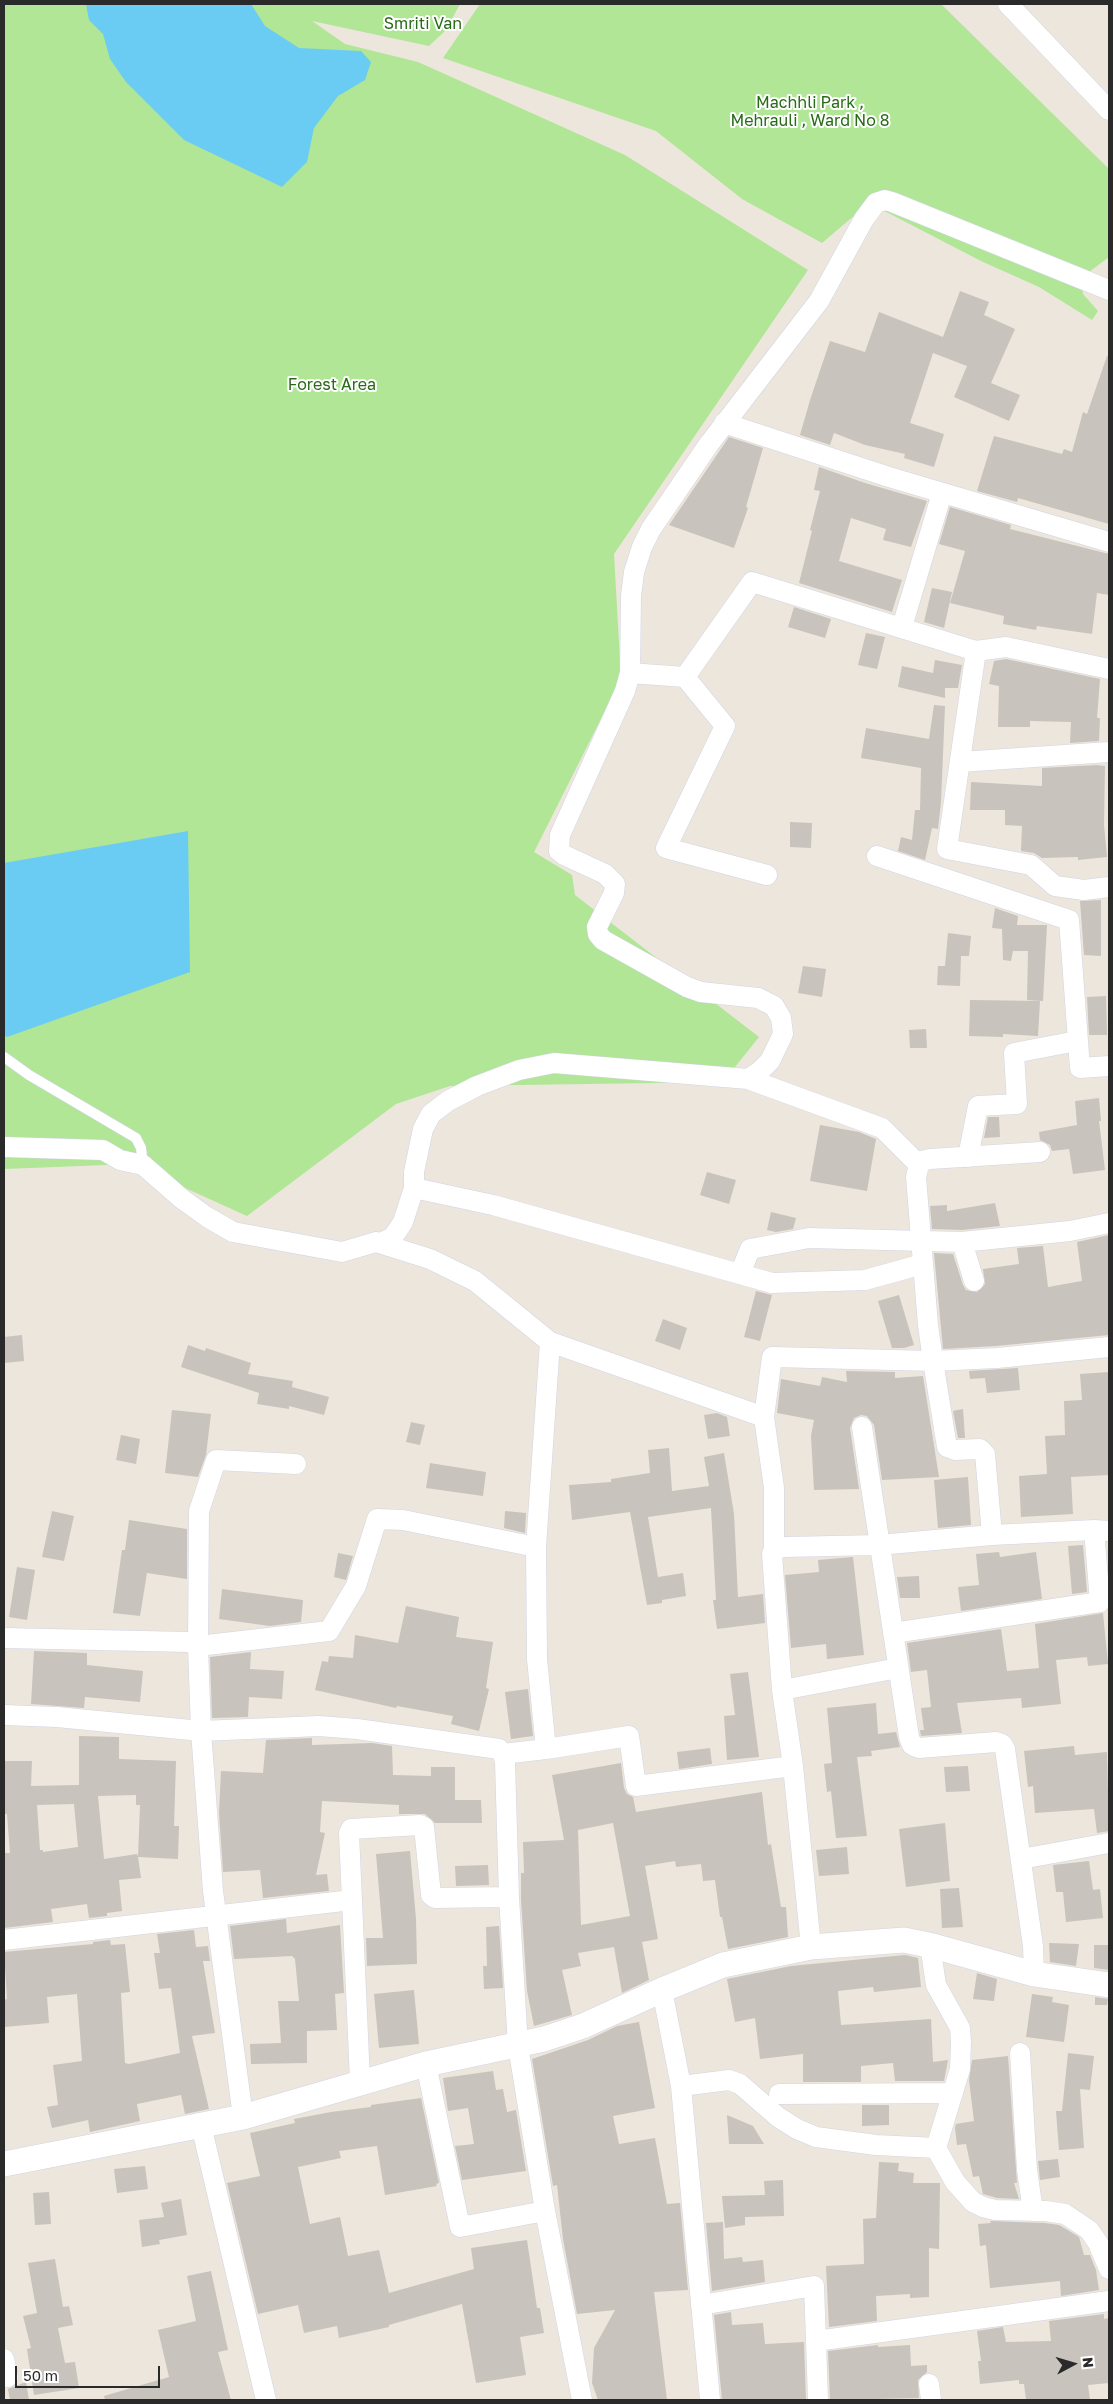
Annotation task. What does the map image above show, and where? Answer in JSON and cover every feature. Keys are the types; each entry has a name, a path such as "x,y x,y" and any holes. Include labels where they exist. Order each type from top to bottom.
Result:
{"street":[{"path":"1008,4 1109,110"},
{"path":"748,1079 770,1061 783,1034 781,1018 774,1006 758,998 701,992 687,987 603,940 598,934 597,926 614,893 615,884 605,874 559,851 560,835 625,691 630,674 631,596 634,572 642,546 651,529 724,423 818,301 864,219 876,203 885,200 892,202 1109,290"},
{"path":"724,423 942,493 1109,542"},
{"path":"902,628 942,493"},
{"path":"685,677 752,582 976,651 1006,646 1109,669"},
{"path":"976,651 947,849 1031,865 1055,886 1084,890 1109,887"},
{"path":"630,674 685,677 725,726 666,848 767,875"},
{"path":"960,762 1109,752"},
{"path":"878,856 1069,920 1080,1068 1109,1066"},
{"path":"968,1157 978,1106 1017,1104 1014,1053 1077,1041"},
{"path":"4,1147 103,1150 120,1160 143,1165 182,1199 207,1217 233,1232 342,1252 376,1242 381,1244 393,1237 403,1222 414,1188 414,1172 423,1129 431,1114 448,1101 477,1086 519,1070 554,1063 748,1079 882,1128 919,1165"},
{"path":"992,1535 985,1454 980,1449 955,1450 947,1447 933,1360 916,1178 919,1165 922,1161 930,1159 1040,1152"},
{"path":"414,1188 492,1206 772,1283 866,1280 923,1264"},
{"path":"740,1274 750,1249 809,1238 962,1242 1070,1231 1109,1223"},
{"path":"376,1242 430,1260 475,1281 550,1342 764,1417"},
{"path":"962,1242 974,1281"},
{"path":"546,1749 537,1659 536,1547 550,1342"},
{"path":"811,1947 793,1766 782,1690 772,1554 774,1549 775,1521 774,1488 764,1417 772,1357 933,1360 997,1358 1109,1347"},
{"path":"862,1427 878,1545 912,1745 926,1748 996,1742 1002,1744 1005,1749 1033,1946 1034,1974"},
{"path":"243,2117 216,1916 201,1731 198,1646 199,1511 216,1460 296,1464"},
{"path":"4,1638 190,1642 198,1646 329,1631 356,1586 377,1519 403,1520 536,1547"},
{"path":"774,1549 785,1547 878,1545 992,1535 1102,1530 1100,1602 892,1633"},
{"path":"782,1690 898,1668"},
{"path":"4,1715 57,1717 201,1731 319,1726 499,1749 503,1754 518,2046 545,2211 582,2400"},
{"path":"503,1754 629,1736 636,1786 793,1766"},
{"path":"360,2081 349,1833 351,1829 424,1827 431,1895 435,1898 509,1897"},
{"path":"1021,1859 1109,1844"},
{"path":"4,1940 352,1900"},
{"path":"4,2164 243,2117 360,2081 426,2064 518,2046 583,2026 723,1965 811,1947 904,1940 930,1945 1034,1974 1109,1985"},
{"path":"930,1945 939,1992 953,2013 960,2028 961,2058 954,2093 936,2148 955,2182 973,2202 995,2210 1065,2214 1089,2230 1098,2243 1109,2269"},
{"path":"662,1990 681,2086 710,2400"},
{"path":"1020,2053 1027,2170 1033,2211"},
{"path":"426,2064 460,2227 545,2211"},
{"path":"681,2086 729,2080 740,2084 778,2116 797,2129 816,2137 876,2145 936,2148"},
{"path":"779,2094 954,2093"},
{"path":"201,2125 266,2400"},
{"path":"701,2305 814,2286 818,2400"},
{"path":"816,2341 1109,2301"}],"lane":[{"path":"4,1058 29,1075 136,1138 141,1148 143,1165"}],"green space":[{"name":"Forest Area","path":"4,4 460,4 446,30 429,46 312,21 345,44 418,62 625,155 808,270 614,554 621,679 534,852 572,875 575,895 759,1037 723,1082 450,1086 396,1104 247,1216 132,1164 4,1169"},
{"name":"Machhli Park , Mehrauli , Ward No 8","path":"480,4 941,4 1109,169 1109,257 1081,278 1083,294 1098,311 1092,320 1039,287 981,261 869,203 822,243 742,199 656,131 443,58"}],"water":[{"path":"86,4 251,4 265,26 299,48 361,51 371,62 365,80 338,96 314,128 307,162 282,187 184,140 126,82 110,59 103,34 89,20"},
{"path":"188,831 190,972 7,1037 4,1035 4,863"}],"building":[{"path":"960,291 989,302 984,315 1015,329 991,383 1020,395 1009,421 954,397 967,366 933,353 910,423 944,434 934,467 904,458 905,454 865,445 834,433 830,445 800,435 830,341 865,352 879,312 943,337"},
{"path":"1107,356 1109,356 1109,524 1018,498 1017,502 977,491 994,436 1062,454 1064,449 1072,452 1083,412 1087,414"},
{"path":"729,437 763,448 746,507 748,508 734,548 669,525"},
{"path":"819,467 927,501 911,547 883,540 886,529 851,518 839,561 902,580 892,612 799,583 820,491 814,490"},
{"path":"950,507 1011,525 1010,529 1109,554 1109,595 1097,593 1092,634 1037,626 1036,630 1003,624 1004,616 950,603 965,551 939,544"},
{"path":"932,588 952,592 944,628 924,622"},
{"path":"794,607 831,619 825,638 788,627"},
{"path":"866,633 885,637 877,669 858,665"},
{"path":"1006,659 1100,679 1097,718 1100,718 1099,741 1070,743 1071,722 1030,721 1030,727 998,727 999,686 989,684 994,661"},
{"path":"935,660 962,665 958,688 945,688 945,698 898,687 902,666 933,673"},
{"path":"934,705 945,706 941,802 938,829 932,828 925,860 898,851 901,837 912,840 915,810 920,810 921,768 861,758 866,728 929,739"},
{"path":"1105,766 1104,825 1107,857 1078,860 1078,857 1042,858 1034,853 1021,851 1022,826 1005,825 1005,810 970,810 971,782 1042,786 1042,768"},
{"path":"790,822 812,823 811,848 790,847"},
{"path":"1101,900 1101,956 1084,955 1080,901"},
{"path":"995,908 1018,916 1017,925 1047,925 1043,1001 1027,1000 1028,951 1013,951 1011,961 1003,960 1002,929 992,928"},
{"path":"948,933 971,936 969,956 961,956 960,986 937,985 938,966 945,966"},
{"path":"803,966 826,969 822,997 798,993"},
{"path":"1106,996 1107,1035 1089,1035 1087,997"},
{"path":"970,1000 1040,1001 1038,1036 1003,1034 1003,1037 969,1036"},
{"path":"926,1029 927,1048 910,1048 909,1030"},
{"path":"1099,1098 1101,1121 1099,1121 1105,1170 1073,1174 1069,1149 1052,1151 1050,1145 1040,1140 1039,1132 1077,1125 1075,1101"},
{"path":"988,1117 999,1117 1000,1137 984,1138"},
{"path":"820,1125 859,1132 876,1139 867,1191 810,1181"},
{"path":"707,1172 736,1180 729,1204 700,1195"},
{"path":"995,1203 1000,1226 962,1230 932,1229 930,1206 947,1205 947,1211"},
{"path":"771,1212 796,1218 793,1229 776,1232 767,1230"},
{"path":"1109,1235 1109,1335 943,1349 934,1253 953,1254 966,1290 977,1292 985,1284 983,1269 1019,1264 1017,1248 1043,1246 1048,1287 1082,1281 1077,1242"},
{"path":"756,1291 772,1295 760,1341 744,1337"},
{"path":"899,1295 914,1345 904,1348 892,1348 878,1301"},
{"path":"663,1319 687,1328 680,1350 655,1341"},
{"path":"22,1335 24,1361 4,1363 4,1337"},
{"path":"188,1345 205,1351 206,1348 251,1363 248,1374 293,1381 292,1387 329,1397 324,1415 289,1406 289,1409 257,1404 259,1393 181,1367"},
{"path":"1018,1368 1020,1390 987,1393 985,1378 970,1379 969,1371"},
{"path":"846,1371 895,1372 895,1378 923,1376 939,1477 882,1480 874,1425 867,1416 861,1415 854,1418 850,1428 859,1489 814,1490 811,1436 814,1420 777,1413 781,1379 820,1386 822,1377 847,1382"},
{"path":"1109,1372 1109,1475 1071,1477 1073,1514 1021,1517 1019,1476 1047,1474 1045,1436 1065,1435 1064,1401 1082,1400 1080,1374"},
{"path":"963,1409 965,1438 958,1438 953,1411"},
{"path":"172,1410 211,1414 206,1455 198,1477 165,1473"},
{"path":"717,1413 727,1417 730,1436 708,1439 704,1415"},
{"path":"411,1422 425,1425 420,1445 406,1442"},
{"path":"121,1435 140,1439 136,1464 116,1460"},
{"path":"669,1448 672,1491 709,1486 704,1457 724,1453 734,1514 738,1597 763,1594 765,1623 717,1629 713,1600 716,1600 711,1508 648,1517 658,1577 683,1573 686,1596 647,1605 630,1512 572,1520 569,1485 611,1482 611,1479 650,1473 648,1450"},
{"path":"430,1463 486,1472 483,1496 426,1488"},
{"path":"968,1477 971,1525 938,1528 934,1480"},
{"path":"52,1511 74,1516 64,1561 42,1557"},
{"path":"505,1511 526,1513 525,1533 504,1528"},
{"path":"129,1520 187,1529 187,1579 147,1573 140,1616 113,1613 122,1550 125,1550"},
{"path":"1083,1545 1087,1592 1072,1594 1068,1546"},
{"path":"999,1552 1000,1557 1036,1552 1042,1599 961,1611 958,1587 979,1585 976,1554"},
{"path":"338,1553 353,1556 346,1580 334,1577"},
{"path":"853,1557 864,1655 827,1659 826,1644 791,1648 785,1575 819,1572 818,1560"},
{"path":"17,1567 35,1570 27,1620 9,1617"},
{"path":"919,1576 920,1598 900,1598 897,1577"},
{"path":"222,1589 303,1600 301,1622 270,1626 219,1619"},
{"path":"406,1606 459,1617 456,1637 493,1642 486,1688 489,1689 479,1731 451,1724 453,1716 397,1706 396,1708 315,1690 322,1661 328,1662 329,1656 353,1658 355,1635 398,1643"},
{"path":"1103,1613 1108,1664 1088,1666 1087,1657 1056,1660 1061,1704 1022,1708 1021,1698 957,1703 962,1733 921,1736 920,1730 924,1730 921,1708 931,1707 927,1670 911,1672 907,1643 1001,1629 1007,1671 1039,1668 1035,1624"},
{"path":"34,1651 87,1653 87,1665 143,1671 140,1702 85,1697 84,1708 31,1704"},
{"path":"251,1652 250,1669 284,1671 282,1699 249,1697 248,1717 212,1718 210,1657"},
{"path":"748,1672 759,1757 727,1760 724,1716 735,1715 730,1674"},
{"path":"528,1689 533,1736 511,1739 505,1692"},
{"path":"876,1703 878,1734 896,1732 900,1747 871,1751 872,1756 857,1757 867,1836 836,1838 831,1791 827,1792 824,1764 832,1763 827,1708"},
{"path":"79,1736 119,1737 119,1759 176,1761 174,1826 179,1826 178,1859 138,1857 141,1878 119,1880 122,1911 107,1913 107,1916 89,1918 87,1904 51,1909 53,1922 4,1928 4,1853 10,1853 7,1814 4,1814 4,1761 32,1761 31,1786 79,1785","holes":["136,1795 136,1805 140,1805 138,1857 137,1854 104,1859 98,1796","74,1804 78,1847 43,1852 43,1850 40,1850 37,1805"]},
{"path":"312,1738 312,1745 372,1743 392,1746 393,1775 431,1776 431,1767 455,1767 455,1800 481,1800 482,1823 435,1823 425,1814 399,1814 399,1805 322,1801 320,1832 325,1833 316,1875 327,1874 329,1891 263,1898 260,1870 223,1872 219,1813 221,1771 263,1773 266,1740"},
{"path":"1074,1746 1075,1755 1107,1752 1109,1831 1097,1833 1094,1809 1035,1813 1033,1786 1028,1787 1024,1751"},
{"path":"710,1748 712,1764 679,1769 677,1752"},
{"path":"621,1763 624,1788 627,1794 633,1797 636,1812 762,1792 768,1845 771,1844 781,1907 786,1907 788,1937 728,1949 722,1917 720,1917 715,1880 703,1881 701,1864 676,1867 675,1861 645,1866 658,1939 642,1942 649,1980 622,1993 614,1947 578,1953 581,1966 562,1970 572,2015 534,2026 527,1991 521,1900 521,1873 524,1873 523,1842 564,1840 552,1775","holes":["613,1823 630,1916 581,1925 578,1830"]},
{"path":"968,1766 970,1791 946,1792 944,1767"},
{"path":"945,1823 950,1881 906,1887 899,1829"},
{"path":"847,1847 849,1874 819,1876 816,1850"},
{"path":"410,1851 416,1919 417,1964 367,1966 366,1938 383,1938 376,1854"},
{"path":"1089,1861 1093,1890 1100,1889 1103,1918 1066,1922 1063,1892 1056,1892 1053,1865"},
{"path":"488,1865 489,1885 456,1886 455,1866"},
{"path":"959,1888 963,1927 942,1928 940,1889"},
{"path":"286,1919 287,1933 340,1925 344,1993 335,1994 337,2030 307,2031 307,2063 251,2064 250,2044 281,2043 278,2001 299,2001 295,1959 292,1956 234,1959 230,1926"},
{"path":"499,1926 503,1988 484,1989 483,1966 487,1966 486,1927"},
{"path":"194,1930 196,1947 208,1946 210,1961 203,1961 215,2033 192,2036 209,2109 185,2114 181,2095 137,2104 140,2121 90,2132 88,2120 52,2128 47,2107 58,2105 53,2065 82,2061 77,1994 47,1997 49,2023 4,2027 4,2000 7,1999 4,1952 93,1944 93,1942 110,1940 111,1945 125,1944 130,1992 121,1993 125,2063 129,2064 180,2053 171,1988 159,1989 154,1953 160,1953 157,1934"},
{"path":"1049,1943 1079,1944 1076,1966 1050,1962"},
{"path":"1094,1945 1109,1945 1109,1970 1094,1968"},
{"path":"905,1955 918,1958 921,1987 874,1992 873,1987 838,1991 841,2025 931,2019 933,2062 948,2060 944,2081 895,2081 893,2063 861,2066 861,2082 803,2082 803,2054 760,2059 755,2018 735,2022 727,1979 791,1966"},
{"path":"977,1973 997,1979 994,2001 973,1999"},
{"path":"414,1990 419,2044 379,2048 374,1994"},
{"path":"1032,1994 1053,1997 1052,2002 1069,2005 1064,2042 1026,2037"},
{"path":"1095,1997 1108,1999 1107,2005 1095,2005"},
{"path":"639,2022 655,2108 613,2116 619,2144 655,2138 667,2204 680,2203 688,2290 654,2292 667,2400 598,2400 592,2383 594,2348 615,2310 577,2314 563,2239 557,2185 553,2186 532,2059 588,2040 617,2026"},
{"path":"1068,2053 1094,2056 1090,2090 1080,2089 1084,2148 1059,2150 1056,2111 1062,2111"},
{"path":"1008,2056 1017,2183 1014,2183 1019,2199 997,2198 983,2194 979,2176 973,2177 966,2144 957,2145 955,2128 956,2124 974,2121 969,2080 972,2060"},
{"path":"493,2071 496,2090 503,2089 507,2112 516,2110 526,2171 462,2180 455,2146 474,2144 468,2108 448,2111 443,2078"},
{"path":"421,2098 439,2183 436,2184 437,2186 385,2195 377,2146 339,2151 341,2158 298,2167 310,2224 340,2217 348,2256 379,2250 389,2293 474,2269 471,2248 527,2240 537,2308 540,2308 544,2333 520,2337 526,2375 476,2383 462,2304 389,2325 389,2327 339,2338 337,2326 304,2333 298,2305 258,2314 227,2183 260,2176 250,2133 295,2123 294,2119"},
{"path":"862,2105 889,2105 889,2125 862,2126"},
{"path":"727,2115 753,2126 764,2144 729,2144"},
{"path":"1058,2159 1060,2177 1040,2180 1038,2161"},
{"path":"879,2162 899,2163 898,2171 914,2173 913,2183 940,2183 939,2249 929,2248 929,2297 910,2298 910,2294 876,2296 877,2321 829,2327 826,2266 864,2264 863,2219 876,2218"},
{"path":"145,2166 148,2189 117,2193 114,2169"},
{"path":"783,2180 784,2216 745,2217 745,2225 725,2228 722,2196 765,2195 764,2181"},
{"path":"49,2192 51,2224 35,2225 33,2193"},
{"path":"181,2199 187,2235 159,2240 160,2244 142,2247 139,2220 164,2217 161,2203"},
{"path":"990,2221 1059,2225 1079,2237 1084,2255 1090,2255 1096,2270 1099,2290 1061,2296 1060,2281 990,2288 986,2245 980,2246 978,2224 991,2223"},
{"path":"723,2222 724,2259 742,2257 743,2262 763,2260 765,2282 712,2291 706,2223"},
{"path":"55,2259 63,2307 69,2306 73,2325 58,2328 65,2363 75,2362 79,2388 34,2395 27,2349 31,2348 23,2316 37,2313 28,2263"},
{"path":"211,2271 228,2350 218,2352 231,2400 105,2400 104,2396 169,2377 158,2330 196,2321 187,2276"},
{"path":"731,2312 732,2325 763,2323 765,2344 804,2342 806,2400 722,2400 714,2315"},
{"path":"1104,2314 1104,2319 1109,2318 1109,2383 1088,2385 1090,2400 1026,2400 1024,2384 1019,2384 1019,2380 980,2384 978,2361 981,2361 977,2331 1003,2327 1006,2342 1051,2341 1049,2321"},
{"path":"878,2345 878,2347 910,2345 911,2366 927,2365 927,2372 918,2380 919,2398 830,2400 828,2351"},
{"path":"26,2382 29,2400 10,2400 8,2389"}],"park label":[{"name":"Smriti Van","path":"423,24"}]}
